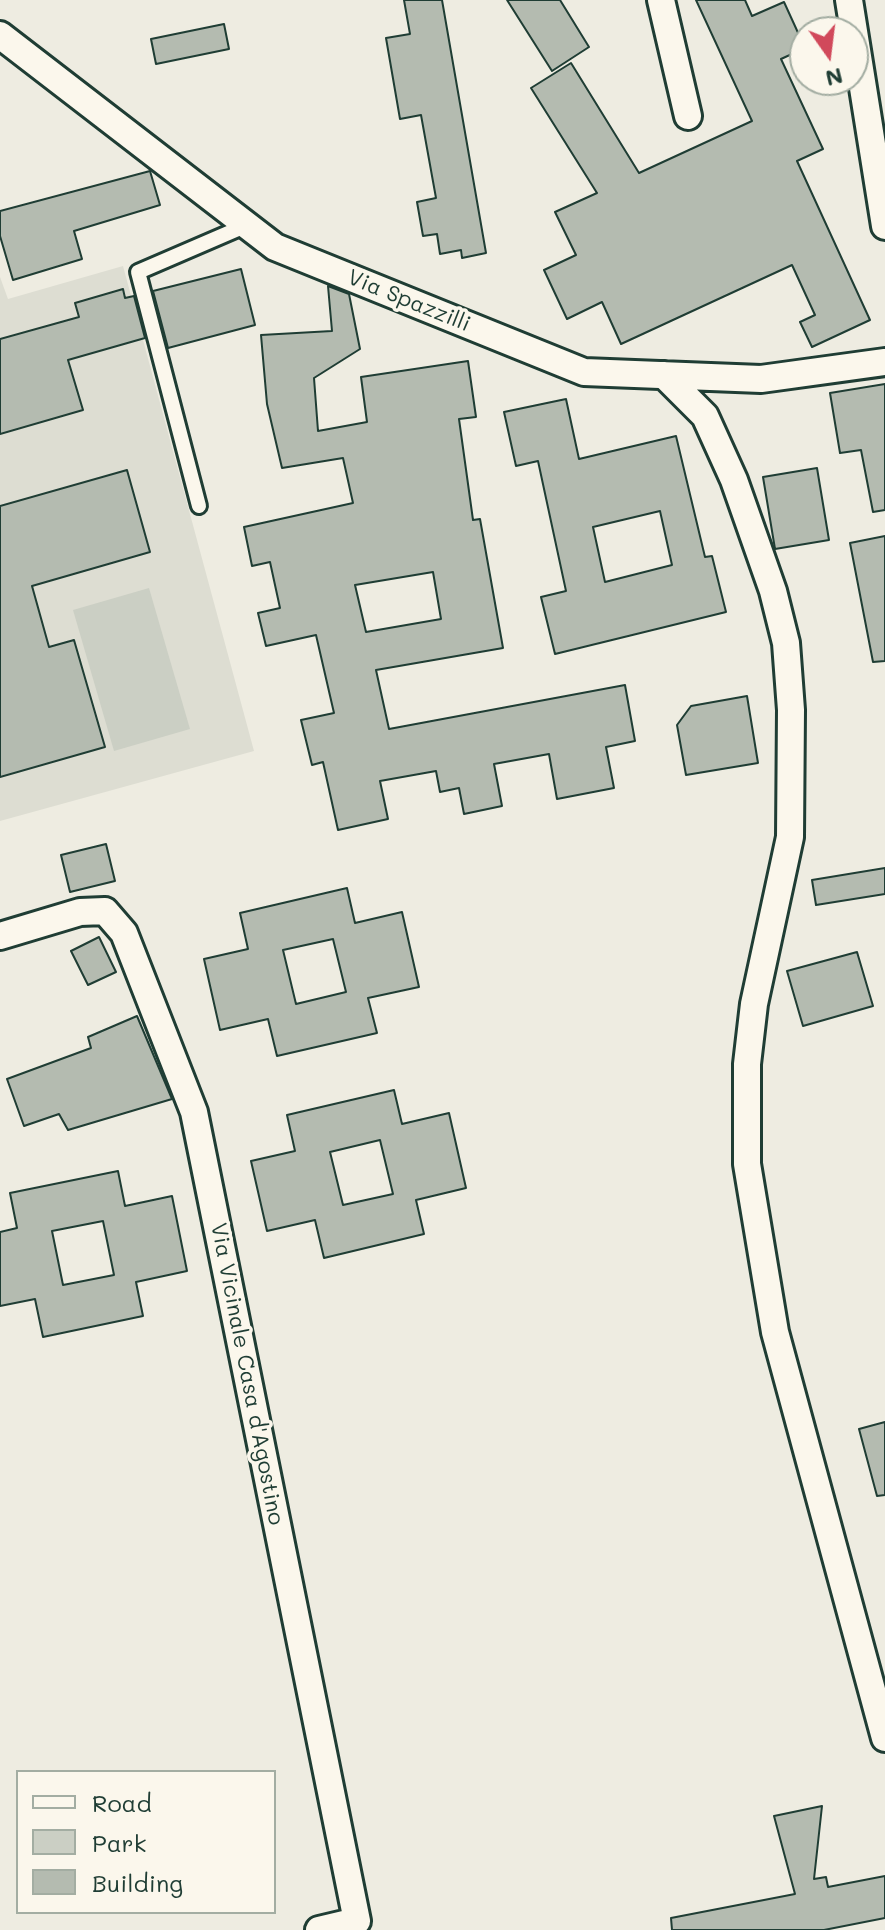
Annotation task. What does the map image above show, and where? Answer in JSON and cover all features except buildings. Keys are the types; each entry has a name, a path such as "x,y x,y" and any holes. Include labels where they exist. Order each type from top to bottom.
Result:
{"street":[{"path":"661,0 688,116"},
{"path":"849,0 885,226"},
{"name":"Via Spazzilli","path":"0,35 275,247 584,372 761,379 885,362"},
{"path":"664,375 705,416 734,480 773,591 786,643 791,710 790,837 754,1004 747,1064 747,1164 775,1332 885,1738"},
{"name":"Via Vicinale Casa d'Agostino","path":"0,936 80,912 105,911 124,933 194,1112 357,1921 319,1930"}],"lane":[{"path":"199,506 138,272 247,225"}],"shaded area":[{"path":"123,266 254,751 0,821 0,277 8,299"}],"green space":[{"path":"149,588 190,729 114,751 73,610"}]}
